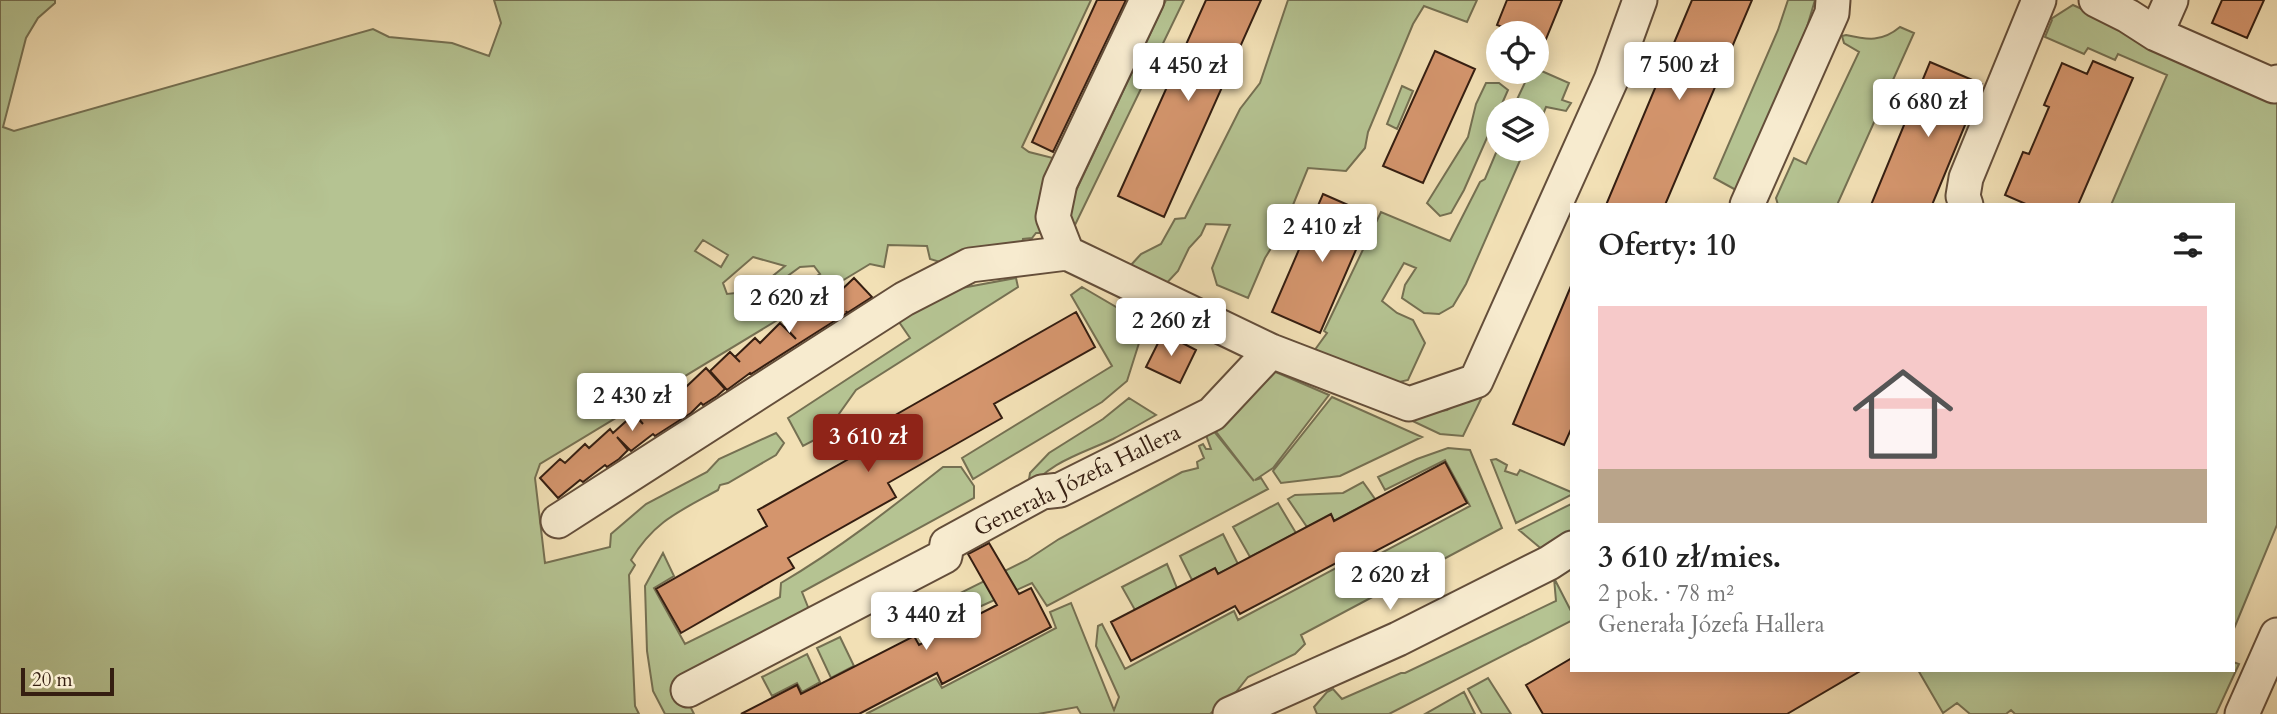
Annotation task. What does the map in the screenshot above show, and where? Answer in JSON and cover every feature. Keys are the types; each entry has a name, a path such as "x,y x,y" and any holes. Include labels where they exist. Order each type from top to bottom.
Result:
{"street":[{"path":"1067,253 1053,217 1060,183 1147,0"},
{"path":"558,521 887,310 970,265 1067,253 1271,351 1409,404 1476,381 1611,80 1640,0"},
{"path":"1748,203 1832,13 1833,0"},
{"path":"1965,203 1963,196 1966,178 2039,0"},
{"path":"2096,0 2156,34 2274,86"},
{"path":"2156,34 2171,0"},
{"name":"Generała Józefa Hallera","path":"688,690 945,556 947,544 1042,492 1060,490 1212,414 1271,351"},
{"path":"1230,714 1398,639 1549,563 1570,549"},
{"path":"2242,714 2277,635"}],"green space":[{"path":"0,0 55,0 38,18 26,38 3,127 14,131 373,29 389,37 452,43 489,56 501,23 494,0 1091,0 1022,147 1029,152 1053,158 1056,171 1044,233 1036,233 1032,238 1023,239 1021,253 940,262 930,259 927,246 888,245 884,267 870,264 540,464 535,478 545,563 610,547 611,534 646,504 707,472 719,459 776,433 784,443 776,455 720,485 718,490 669,518 649,536 631,560 635,565 629,575 635,706 639,714 0,714","holes":["703,240 728,255 721,267 695,251","753,257 785,266 774,275 782,280 800,267 814,266 820,274 799,286 727,294 723,283"]},
{"path":"1166,0 1184,0 1074,227 1065,214"},
{"path":"1288,0 1477,0 1467,22 1424,6 1413,24 1368,132 1365,148 1346,171 1308,168 1284,227 1265,258 1248,298 1217,285 1212,268 1230,225 1206,224 1201,235 1189,248 1178,271 1162,288 1139,279 1131,265 1141,254 1161,244 1175,219 1185,218 1240,109 1260,83"},
{"path":"1788,0 1815,0 1790,68 1736,190 1714,178 1778,30"},
{"path":"2073,5 2277,98 2277,525 2235,626 2235,203 2112,203 2167,75 2118,54 2115,60 2088,48 2084,54 2045,37 2051,19"},
{"path":"1900,27 1914,33 1838,203 1777,203 1776,198 1794,158 1806,164 1859,52 1844,43 1842,36 1874,38"},
{"path":"1549,74 1569,83 1562,100 1571,103 1566,111 1549,108 1549,98 1518,98 1524,84 1549,84"},
{"path":"1486,83 1500,84 1508,90 1504,98 1486,98 1486,140 1451,213 1440,216 1427,203 1468,137 1476,104"},
{"path":"1402,86 1413,91 1397,129 1387,124"},
{"path":"1493,161 1520,161 1466,284 1453,306 1439,314 1424,313 1402,298 1405,285 1416,268 1404,263 1382,301 1397,313 1413,320 1425,343 1408,380 1391,384 1314,351 1327,333 1324,331 1381,212 1450,241 1480,182 1485,179"},
{"path":"1016,278 1018,287 856,390 824,435 803,446 788,418 910,338 897,319 940,292"},
{"path":"1082,287 1133,317 1139,343 1127,381 1102,402 973,479 962,458 1112,366 1071,295"},
{"path":"1271,370 1329,395 1273,468 1255,480 1261,478 1268,489 1047,606 1032,583 924,632 912,623 928,609 1027,560 1059,539 1182,472 1198,468 1197,462 1204,458 1199,446 1203,444 1206,449 1211,449 1206,435 1213,430 1254,481 1214,429"},
{"path":"1473,395 1481,399 1463,436 1440,434 1402,416 1447,410"},
{"path":"1332,397 1422,437 1340,476 1281,483 1273,471"},
{"path":"1129,398 1156,415 1055,466 1027,492 1030,473 1049,453 1103,419"},
{"path":"1448,448 1470,450 1502,528 1301,635 1305,644 1295,654 1248,677 1236,692 1210,714 1081,714 1077,707 1038,714 866,714 936,678 942,688 1056,628 1050,612 1071,603 1114,710 1119,697 1096,646 1098,626 1102,624 1125,669 1234,611 1238,620 1351,560 1355,567 1470,506 1445,460 1385,490 1378,477"},
{"path":"1496,459 1507,465 1505,471 1517,475 1520,470 1570,492 1570,496 1516,523 1491,460"},
{"path":"943,467 961,467 974,486 974,498 802,592 810,612 681,688 694,714 665,714 653,691 647,651 645,586 663,553 674,576 654,588 685,644 780,597 781,583 844,542"},
{"path":"1363,482 1375,499 1334,521 1331,515 1307,527 1288,499 1295,495 1343,493"},
{"path":"1278,503 1296,533 1250,557 1233,527"},
{"path":"1570,504 1570,536 1544,551 1519,530"},
{"path":"1223,534 1238,564 1218,574 1215,568 1192,580 1180,556"},
{"path":"1167,564 1177,588 1135,610 1122,587"},
{"path":"1554,578 1570,609 1570,622 1389,714 1317,714 1314,707 1333,689 1342,699 1405,673 1556,601"},
{"path":"840,637 854,666 831,678 817,648"},
{"path":"807,654 820,682 802,692 797,683 772,696 762,677"},
{"path":"2235,663 2239,664 2216,714 2015,714 2011,710 2006,714 1970,714 1957,703 1943,713 1919,672 2235,672"},
{"path":"1488,678 1511,714 1482,714 1468,689"},
{"path":"1464,692 1475,714 1425,714"}],"building":[{"path":"1097,0 1126,0 1053,152 1032,142"},
{"path":"1206,0 1261,0 1164,217 1118,196"},
{"path":"1507,0 1562,0 1549,32 1549,21 1499,21"},
{"path":"1692,0 1752,0 1666,203 1607,203"},
{"path":"2222,0 2264,0 2247,38 2212,23"},
{"path":"1435,51 1475,69 1423,183 1383,166"},
{"path":"2093,61 2133,78 2079,203 2023,203 2005,195 2023,152 2029,154 2049,107 2044,105 2062,63 2087,74"},
{"path":"1930,62 1982,84 1933,203 1872,203"},
{"path":"1323,194 1371,215 1320,333 1272,312"},
{"path":"854,278 872,297 727,390 710,371 730,352 735,357 755,338 760,343 780,323 796,339 785,327 804,308 808,312 829,292 833,298"},
{"path":"1570,288 1570,432 1564,445 1513,424"},
{"path":"1076,312 1095,347 994,404 1002,418 888,483 896,497 788,558 794,568 681,633 656,589 767,526 758,510 870,447 862,434"},
{"path":"1163,333 1196,350 1180,383 1146,367"},
{"path":"706,368 725,389 717,396 703,405 701,403 691,413 655,436 653,434 631,451 617,437 628,450 619,459 607,467 605,465 583,482 580,480 558,498 540,478 560,459 565,463 585,444 589,448 610,429 613,433 634,414 643,424 638,418 659,399 661,402 682,382 686,387"},
{"path":"1445,462 1467,503 1357,561 1353,554 1240,614 1235,606 1131,661 1111,622 1215,568 1218,574 1331,514 1334,521"},
{"path":"989,543 1019,594 1031,588 1051,627 942,684 937,673 859,714 741,714 797,685 801,694 914,636 919,645 997,605 968,554"},
{"path":"1570,659 1570,672 1859,672 1787,714 1543,714 1526,685"}]}
